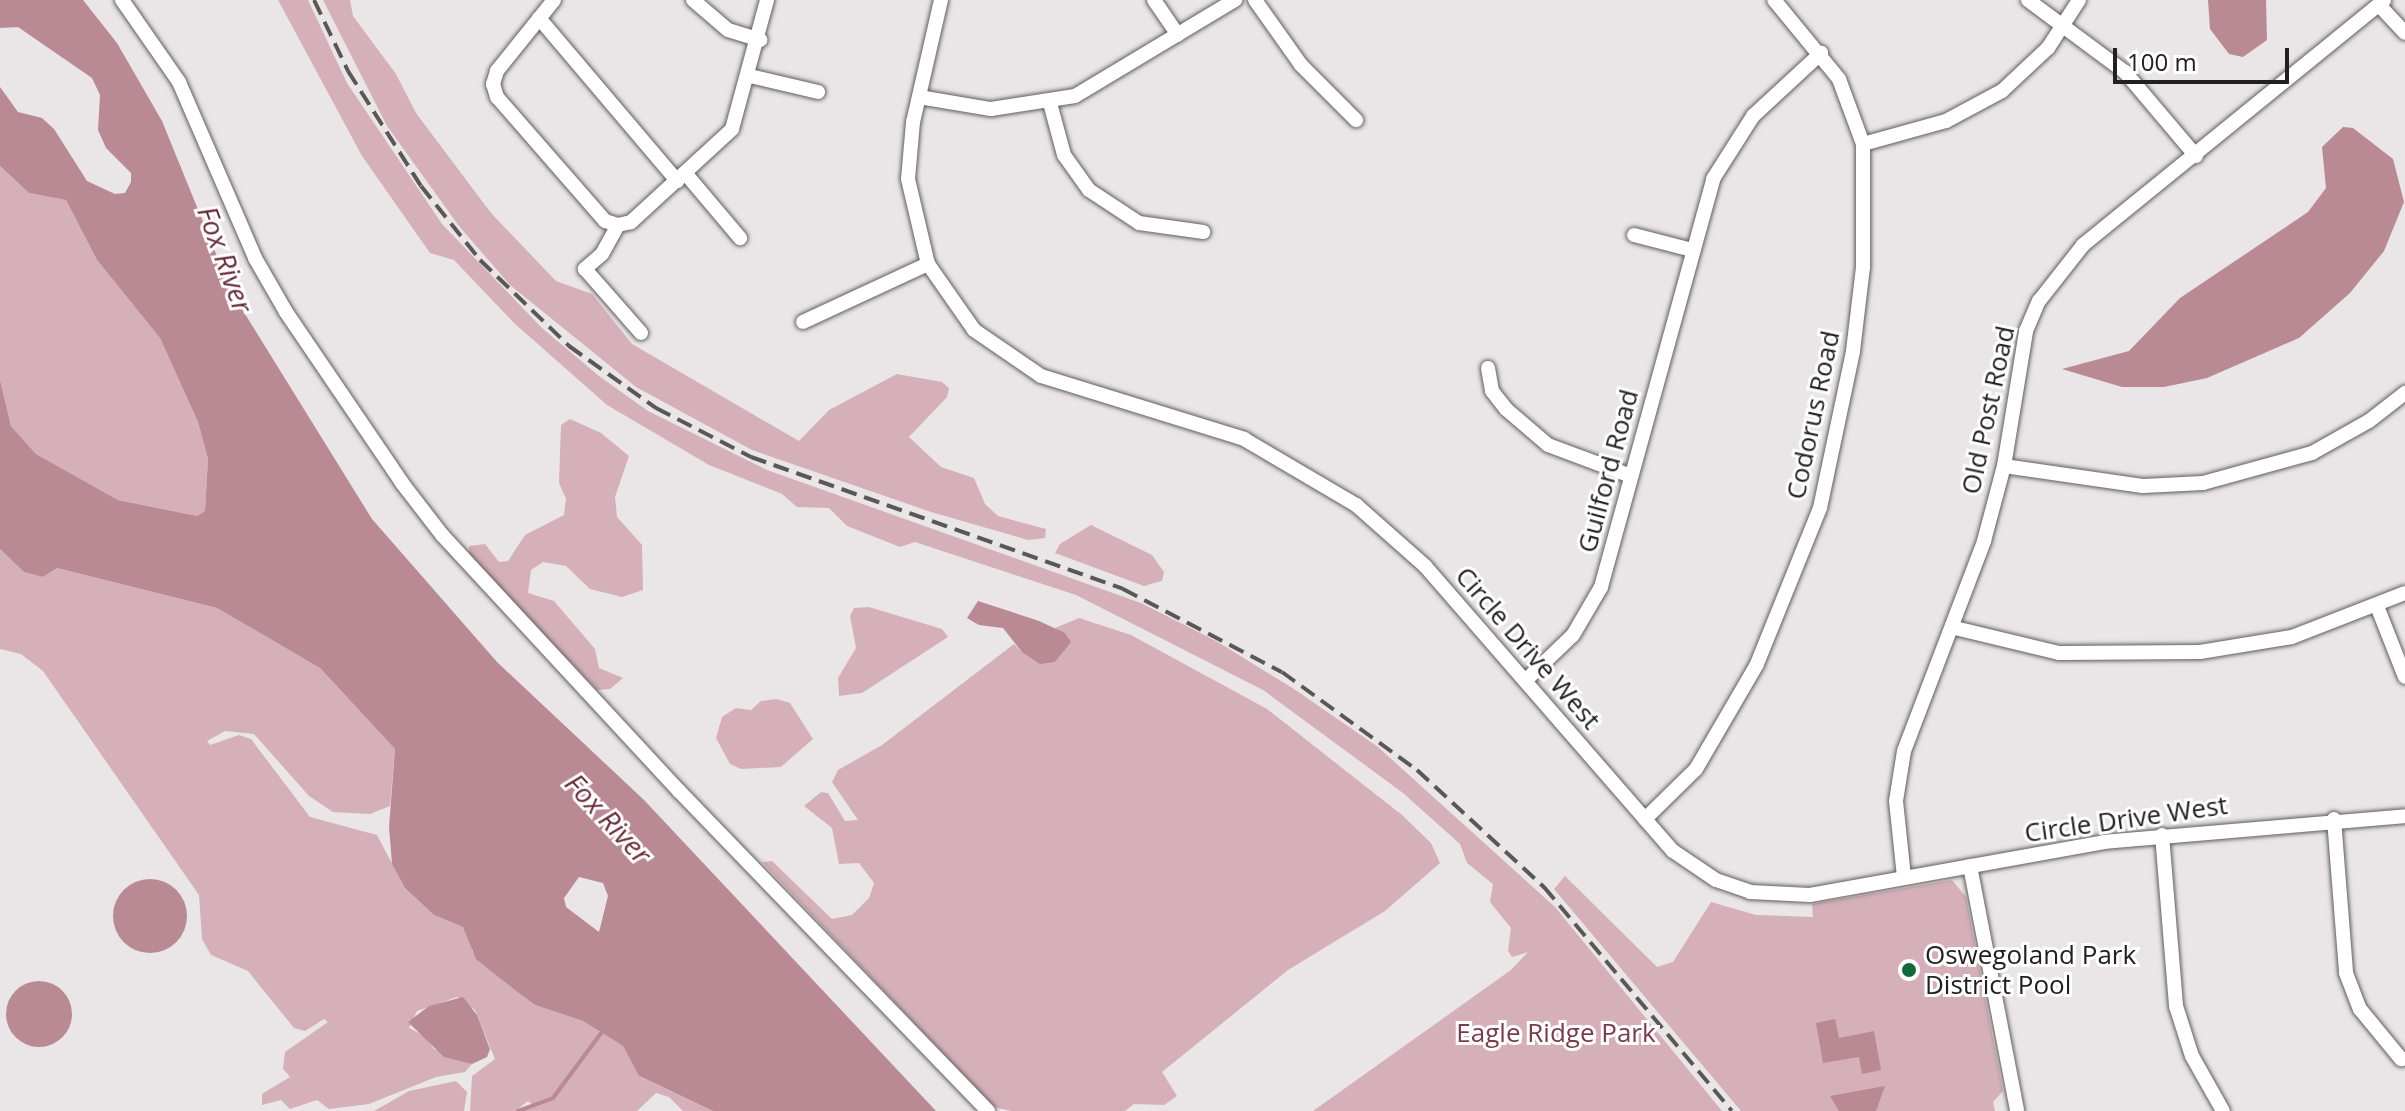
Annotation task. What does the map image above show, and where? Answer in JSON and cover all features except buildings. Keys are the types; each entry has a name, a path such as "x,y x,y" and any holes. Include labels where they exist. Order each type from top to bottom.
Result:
{"street":[{"path":"122,0 179,82 255,258 286,312 324,376 409,493 679,791 988,1111"},
{"path":"554,0 497,71 493,84 497,97 605,221 618,225 631,222 732,129 760,40 767,0"},
{"path":"693,0 728,30 760,40"},
{"name":"Circle Drive West","path":"941,0 919,97 908,179 928,264 974,330 1018,364 1041,376 1244,439 1356,505 1425,566 1645,819 1692,866 1750,892 1810,895 2162,835 2334,819 2405,816"},
{"path":"1154,0 1178,35"},
{"path":"919,97 991,109 1050,103 1095,87 1235,0"},
{"path":"1255,0 1301,65 1356,120"},
{"name":"Codorus Road","path":"1645,819 1696,769 1722,731 1787,598 1820,508 1853,351 1863,267 1863,144 1848,97 1821,53 1774,0"},
{"path":"2028,0 2125,72 2196,156"},
{"path":"1863,144 1917,131 1974,108 2024,73 2065,27 2079,0"},
{"path":"2382,2 2405,33"},
{"name":"Old Post Road","path":"1904,877 1896,801 1904,751 1955,628 2004,466 2024,341 2039,301 2083,245 2382,2"},
{"path":"539,18 681,177 740,238"},
{"name":"Guilford Road","path":"1525,681 1588,613 1608,567 1713,179 1735,139 1771,97 1821,53"},
{"path":"750,76 818,92"},
{"path":"1050,103 1064,155 1089,190 1139,223 1203,232"},
{"path":"618,225 602,254 585,269 641,333"},
{"path":"1634,235 1692,250"},
{"path":"803,322 928,264"},
{"path":"1488,368 1492,391 1506,409 1548,445 1631,476"},
{"path":"2004,466 2143,486 2203,483 2312,453 2369,421 2405,393"},
{"path":"1955,628 2059,653 2152,654 2266,643 2377,606 2405,593"},
{"path":"2377,606 2405,677"},
{"path":"2334,819 2346,973 2360,1009 2401,1059"},
{"path":"2162,835 2175,1005 2192,1056 2223,1111"},
{"path":"1970,866 2017,1111"}],"green space":[{"name":"Eagle Ridge Park","path":"278,0 308,0 347,83 442,224 542,328 599,376 648,411 767,470 1141,603 1216,641 1294,689 1378,747 1555,907 1722,1111 1313,1111 1511,970 1528,952 1512,957 1508,951 1511,928 1490,902 1493,884 1467,863 1460,844 1403,793 1263,690 1076,595 915,542 900,547 847,526 829,508 797,507 782,494 709,465 607,405 514,323 454,260 430,253 362,156"},
{"path":"323,0 350,0 353,16 396,74 416,113 491,213 556,281 592,294 632,344 799,441 829,410 897,374 942,382 949,388 947,397 909,437 941,467 974,478 985,504 998,516 1046,529 1045,538 1028,540 931,512 752,450 636,387 510,285 459,226 387,126"},
{"path":"0,166 29,193 66,200 97,260 160,338 198,422 208,459 205,511 197,516 118,500 36,454 11,426 0,380"},
{"path":"570,419 601,433 629,456 615,497 617,517 642,545 643,590 622,597 590,589 566,566 543,562 531,570 528,593 554,601 595,649 599,668 623,678 610,689 597,690 469,556 469,546 485,544 499,562 508,561 525,535 564,515 566,499 559,483 561,425"},
{"path":"1091,525 1152,555 1164,572 1162,581 1144,586 1055,553 1060,544"},
{"path":"0,549 24,572 43,577 57,568 217,608 320,668 395,749 390,806 370,814 333,812 309,796 254,734 225,731 207,741 210,745 239,735 251,739 310,817 377,835 405,888 434,915 463,927 473,941 472,951 507,984 535,1005 583,1021 623,1046 640,1077 713,1111 683,1111 669,1097 656,1093 637,1111 520,1111 534,1106 528,1101 515,1111 470,1111 472,1076 495,1059 475,1010 457,997 417,1011 409,1028 425,1036 434,1049 472,1064 465,1072 436,1077 369,1104 329,1109 317,1100 290,1109 281,1100 262,1105 262,1094 290,1077 283,1069 285,1052 328,1022 324,1019 305,1031 294,1028 248,971 211,955 202,939 199,895 43,671 21,654 0,649"},
{"path":"869,607 942,629 948,637 862,693 839,696 838,678 856,648 850,616 854,608"},
{"path":"1079,618 1131,635 1267,709 1402,815 1431,843 1440,863 1385,911 1288,970 1162,1072 1177,1096 1164,1105 1134,1104 1125,1111 1011,1111 994,1107 762,862 772,861 832,919 852,915 869,898 874,883 859,863 839,864 832,828 804,806 821,792 828,793 845,821 858,820 832,782 838,770 882,745 1014,644 1022,652 1055,662 1070,642 1055,628"},
{"path":"777,699 790,703 813,739 781,767 741,769 730,764 716,738 722,717 736,708 751,710 761,701"},
{"path":"1565,876 1657,967 1673,962 1711,902 1756,915 1813,917 1812,904 1952,880 1966,897 2003,1091 1993,1102 1995,1111 1741,1111 1554,889"},
{"path":"456,1081 467,1092 464,1111 374,1111 409,1091"}],"water":[{"name":"Fox River","path":"0,0 83,0 117,43 162,121 232,293 372,519 497,662 644,800 936,1111 713,1111 639,1076 623,1046 583,1021 535,1005 476,959 463,927 434,915 405,888 392,864 389,827 395,749 320,668 217,608 57,568 43,577 24,572 0,549 0,380 11,426 36,454 118,500 197,516 205,511 208,459 198,422 160,338 97,260 66,200 29,193 0,166 0,87 18,112 42,118 54,129 87,181 115,194 125,193 131,182 131,173 106,148 98,130 100,95 92,78 18,27 0,28","holes":["579,877 603,883 608,896 599,932 566,907 564,898"]},
{"path":"2208,0 2266,0 2267,40 2243,57 2229,54 2210,29"},
{"path":"2343,127 2353,128 2393,159 2404,202 2384,251 2350,293 2299,338 2207,378 2164,387 2122,387 2062,369 2129,351 2180,298 2308,212 2326,188 2322,147"},
{"path":"978,601 1039,621 1065,633 1071,642 1055,662 1040,664 1022,652 1003,628 979,625 967,618"},
{"path":"150,879 164,882 176,890 184,902 187,916 184,930 176,942 164,950 150,953 136,950 124,942 116,930 113,916 116,902 124,890 136,882"},
{"path":"39,981 52,984 62,991 69,1001 72,1014 69,1027 62,1037 52,1044 39,1047 26,1044 16,1037 9,1027 6,1014 9,1001 16,991 26,984"},
{"path":"463,997 477,1015 490,1049 487,1057 472,1064 444,1057 408,1022 429,1006"},
{"path":"1835,1019 1839,1038 1874,1031 1881,1070 1862,1074 1859,1057 1823,1063 1816,1023"},
{"path":"1885,1086 1876,1111 1839,1111 1830,1096"}],"waterway":[{"path":"518,1111 553,1098 604,1029"}],"railway":[{"path":"314,0 348,71 421,186 480,260 569,346 656,408 751,457 1123,589 1282,672 1417,770 1544,887 1732,1111"}],"place":[{"name":"Oswegoland Park District Pool","path":"1909,970"}]}
